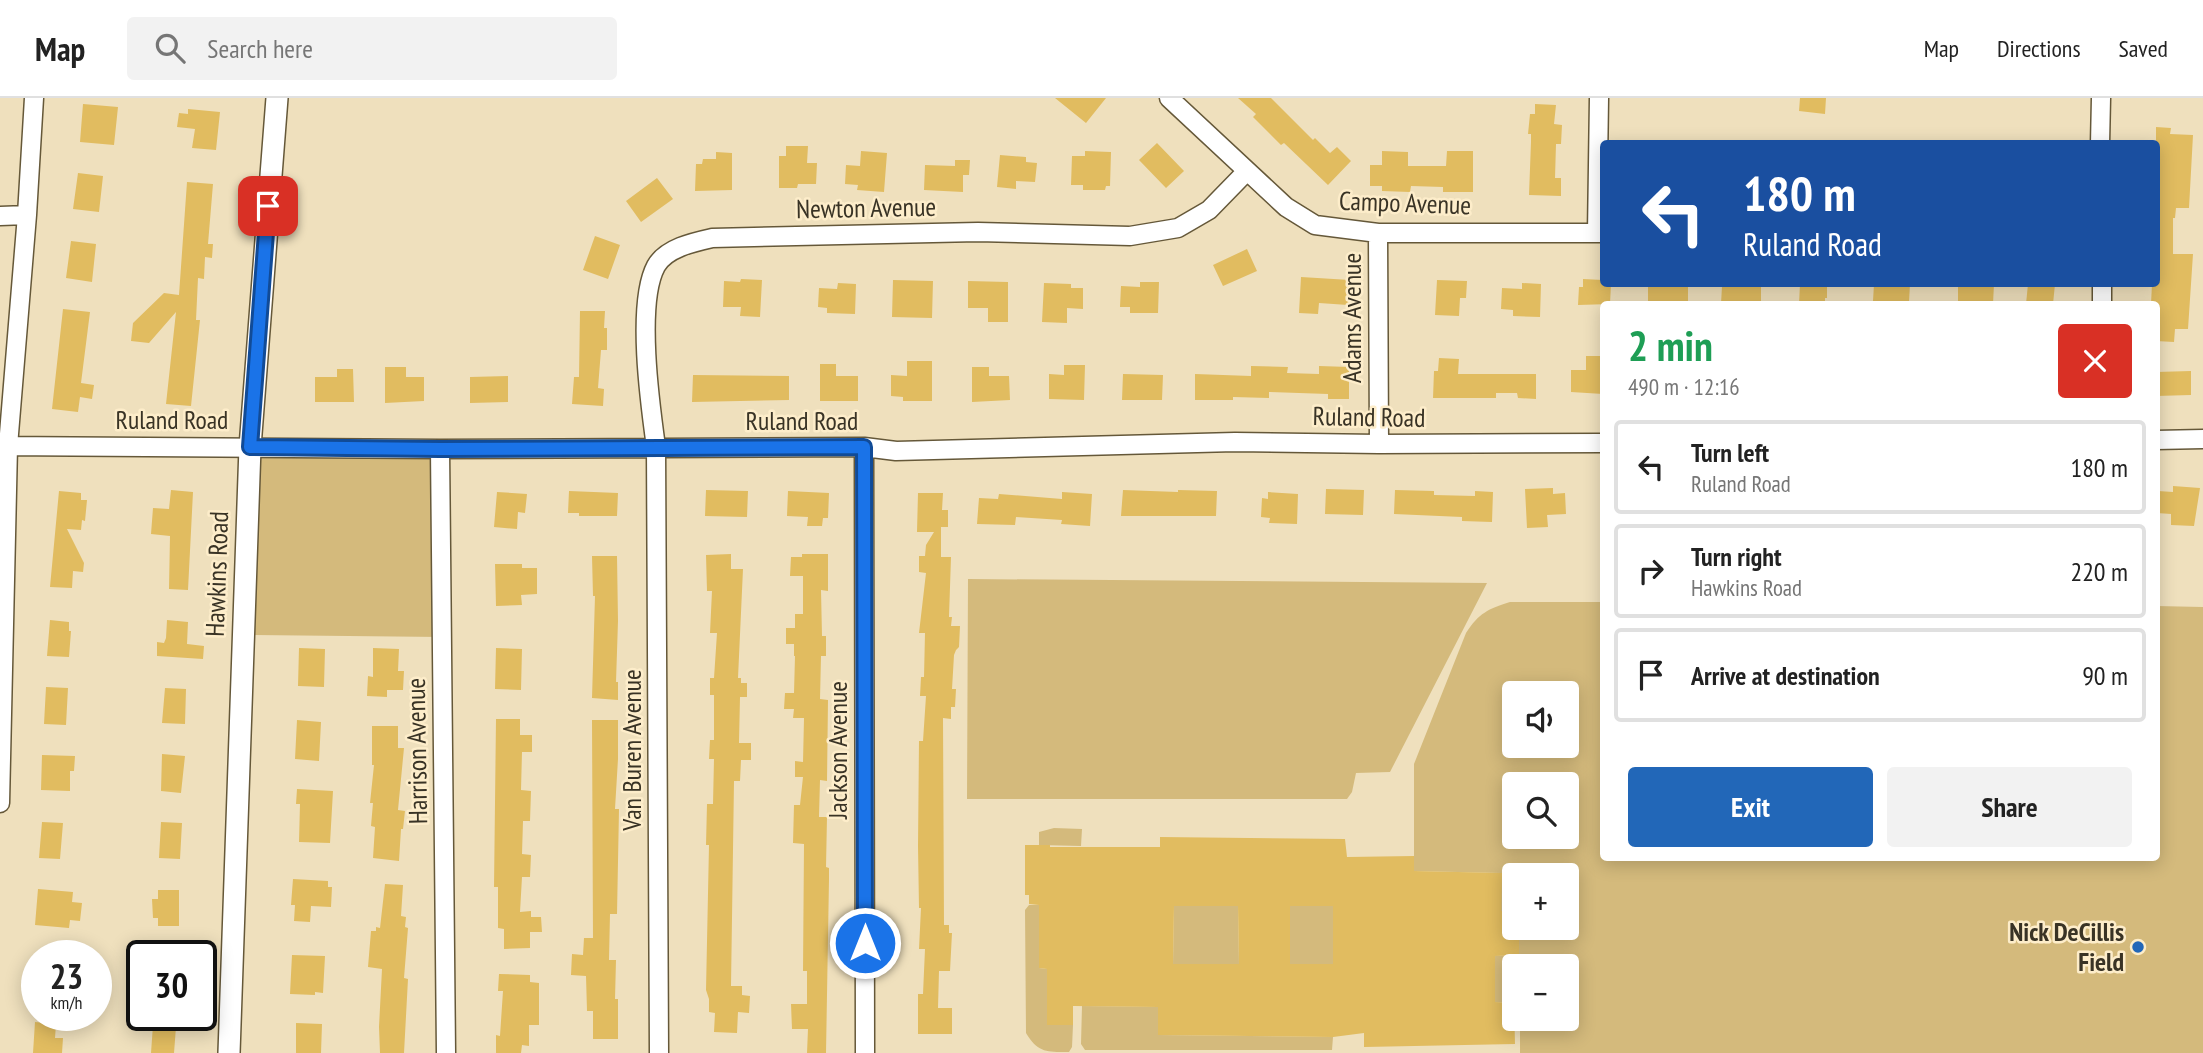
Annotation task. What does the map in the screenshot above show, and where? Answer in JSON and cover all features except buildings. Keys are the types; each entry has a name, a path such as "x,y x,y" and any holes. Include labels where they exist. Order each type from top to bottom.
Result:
{"street":[{"path":"0,803 4,446 27,215 34,98"},
{"name":"Hawkins Road","path":"229,1053 250,447 277,98"},
{"name":"Campo Avenue","path":"1169,98 1286,207 1315,225 1378,233 1600,233"},
{"path":"1600,98 1600,233"},
{"path":"2100,140 2101,98"},
{"name":"Newton Avenue","path":"656,447 647,353 647,291 657,264 681,245 712,238 978,232 1130,236 1178,228 1209,210 1247,171"},
{"path":"0,216 27,215"},
{"name":"Adams Avenue","path":"1378,233 1379,444"},
{"path":"2160,440 2203,439"},
{"name":"Ruland Road","path":"4,446 440,449 864,447 896,451 1235,442 1600,443"},
{"name":"Van Buren Avenue","path":"656,447 659,1053"},
{"name":"Jackson Avenue","path":"864,447 866,1053"},
{"name":"Harrison Avenue","path":"440,449 446,1053"}],"shaded area":[{"path":"250,447 440,449 442,637 243,635"},
{"path":"968,579 1487,583 1390,772 1356,773 1352,792 1347,799 967,799"},
{"path":"1510,602 1600,602 1600,861 2160,861 2160,606 2203,607 2203,1053 1520,1053 1520,1031 1579,1031 1579,954 1519,954 1519,940 1579,940 1579,863 1502,863 1502,911 1501,873 1414,871 1414,764 1466,633 1480,616"},
{"path":"1054,828 1082,829 1081,846 1039,845 1039,832"},
{"path":"1029,905 1039,905 1039,968 1047,969 1047,1024 1073,1025 1072,1047 1069,1052 1039,1048 1026,1033 1025,910"},
{"path":"1174,906 1238,906 1239,964 1173,964"},
{"path":"1290,906 1333,906 1333,964 1290,964"},
{"path":"1495,956 1502,956 1502,1002 1495,1002"},
{"path":"1082,1006 1158,1007 1159,1035 1333,1037 1332,1050 1085,1050 1081,1044"}],"place":[{"name":"Nick DeCillis Field","path":"2138,947"}],"route":[{"path":"268,206 250,447 864,447 865,943"}]}
